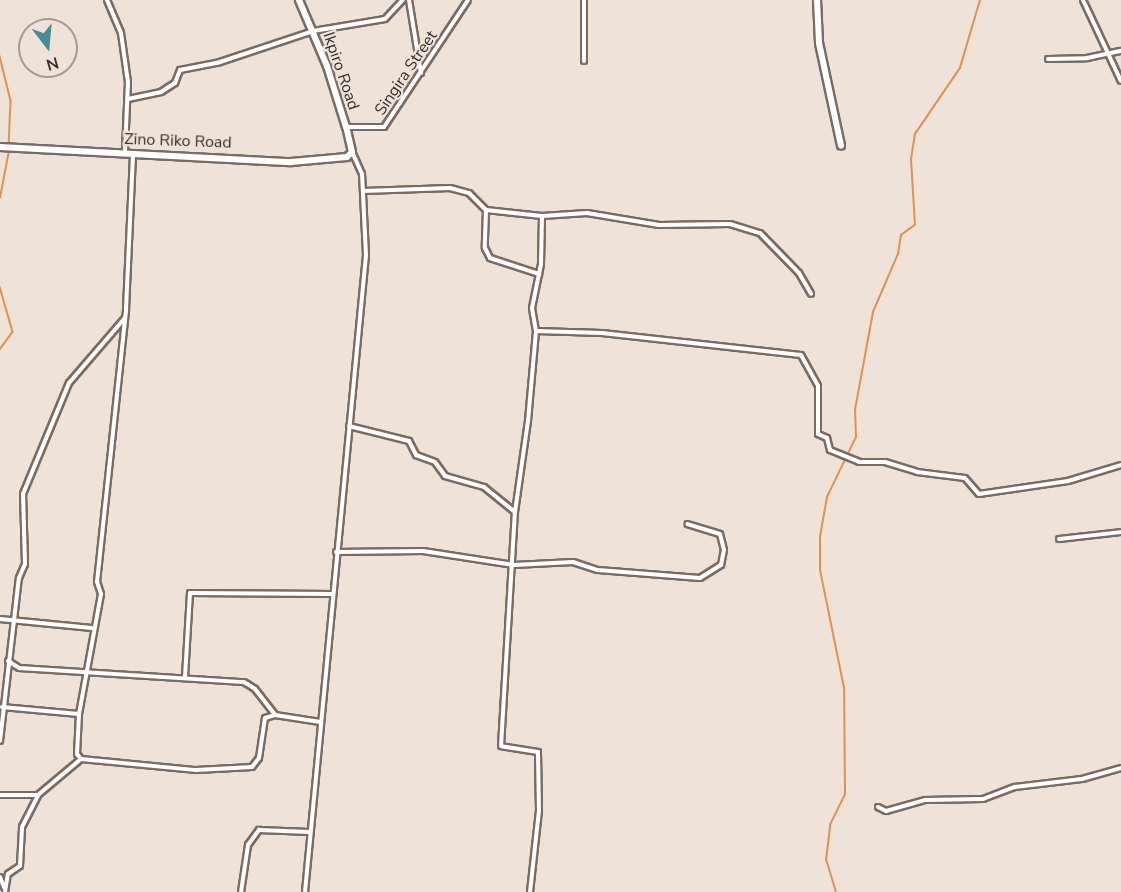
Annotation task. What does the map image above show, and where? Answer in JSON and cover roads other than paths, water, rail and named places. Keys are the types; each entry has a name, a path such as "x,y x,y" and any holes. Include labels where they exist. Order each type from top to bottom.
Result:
{"street":[{"path":"107,0 121,33 128,99 124,152"},
{"name":"Ikpiro Road","path":"299,0 313,31 346,127 351,152"},
{"path":"128,99 161,92 175,83 180,70 217,63 313,31 385,19 403,0"},
{"path":"409,0 422,74"},
{"name":"Singira Street","path":"346,127 384,128 422,74 468,0"},
{"path":"584,0 584,61"},
{"path":"817,0 819,43 841,146"},
{"path":"1083,0 1121,81"},
{"path":"1048,59 1121,51"},
{"name":"Zino Riko Road","path":"0,147 291,162 336,159 351,152"},
{"path":"305,892 366,255 362,174 351,152"},
{"path":"81,759 77,754 79,714 92,628 101,594 97,582 125,317 133,153"},
{"path":"363,191 450,188 478,199 486,210 485,248 490,258 539,274"},
{"path":"486,210 542,216 587,213 629,223 702,221 752,229 799,273 811,294"},
{"path":"530,892 539,811 537,752 501,746 514,565 515,512 536,331 532,308 539,274 542,216"},
{"path":"0,741 8,661 12,658 19,578 25,564 23,494 35,459 69,383 125,317"},
{"path":"536,331 602,333 801,355 818,386 818,434 826,438 830,450 859,462 885,462 917,472 965,478 979,494 1068,481 1121,465"},
{"path":"349,426 409,441 416,455 435,462 445,476 484,487 515,512"},
{"path":"336,552 423,551 514,565 573,562 598,570 700,578 722,565 724,550 720,534 687,524"},
{"path":"1059,539 1121,532"},
{"path":"184,678 190,593 332,594"},
{"path":"0,619 15,618 92,628"},
{"path":"8,661 19,668 87,669 244,682 255,688 275,715"},
{"path":"0,711 3,706"},
{"path":"3,706 79,714"},
{"path":"5,890 8,874 20,866 22,827 38,795 81,759 196,770 252,767 260,758 265,718 275,715 320,722"},
{"path":"878,807 886,811 925,800 983,799 1015,786 1082,779 1121,768"},
{"path":"0,795 38,795"},
{"path":"241,892 248,845 259,830 310,832"},
{"path":"0,877 5,890"}],"waterway":[{"path":"836,892 826,860 830,825 845,794 844,688 820,570 820,537 827,497 856,437 855,410 873,312 898,254 901,235 915,225 911,159 915,134 960,68 980,0"},
{"path":"0,56 11,101 9,146"},
{"path":"0,198 9,151"},
{"path":"0,287 13,332 0,350"}]}
